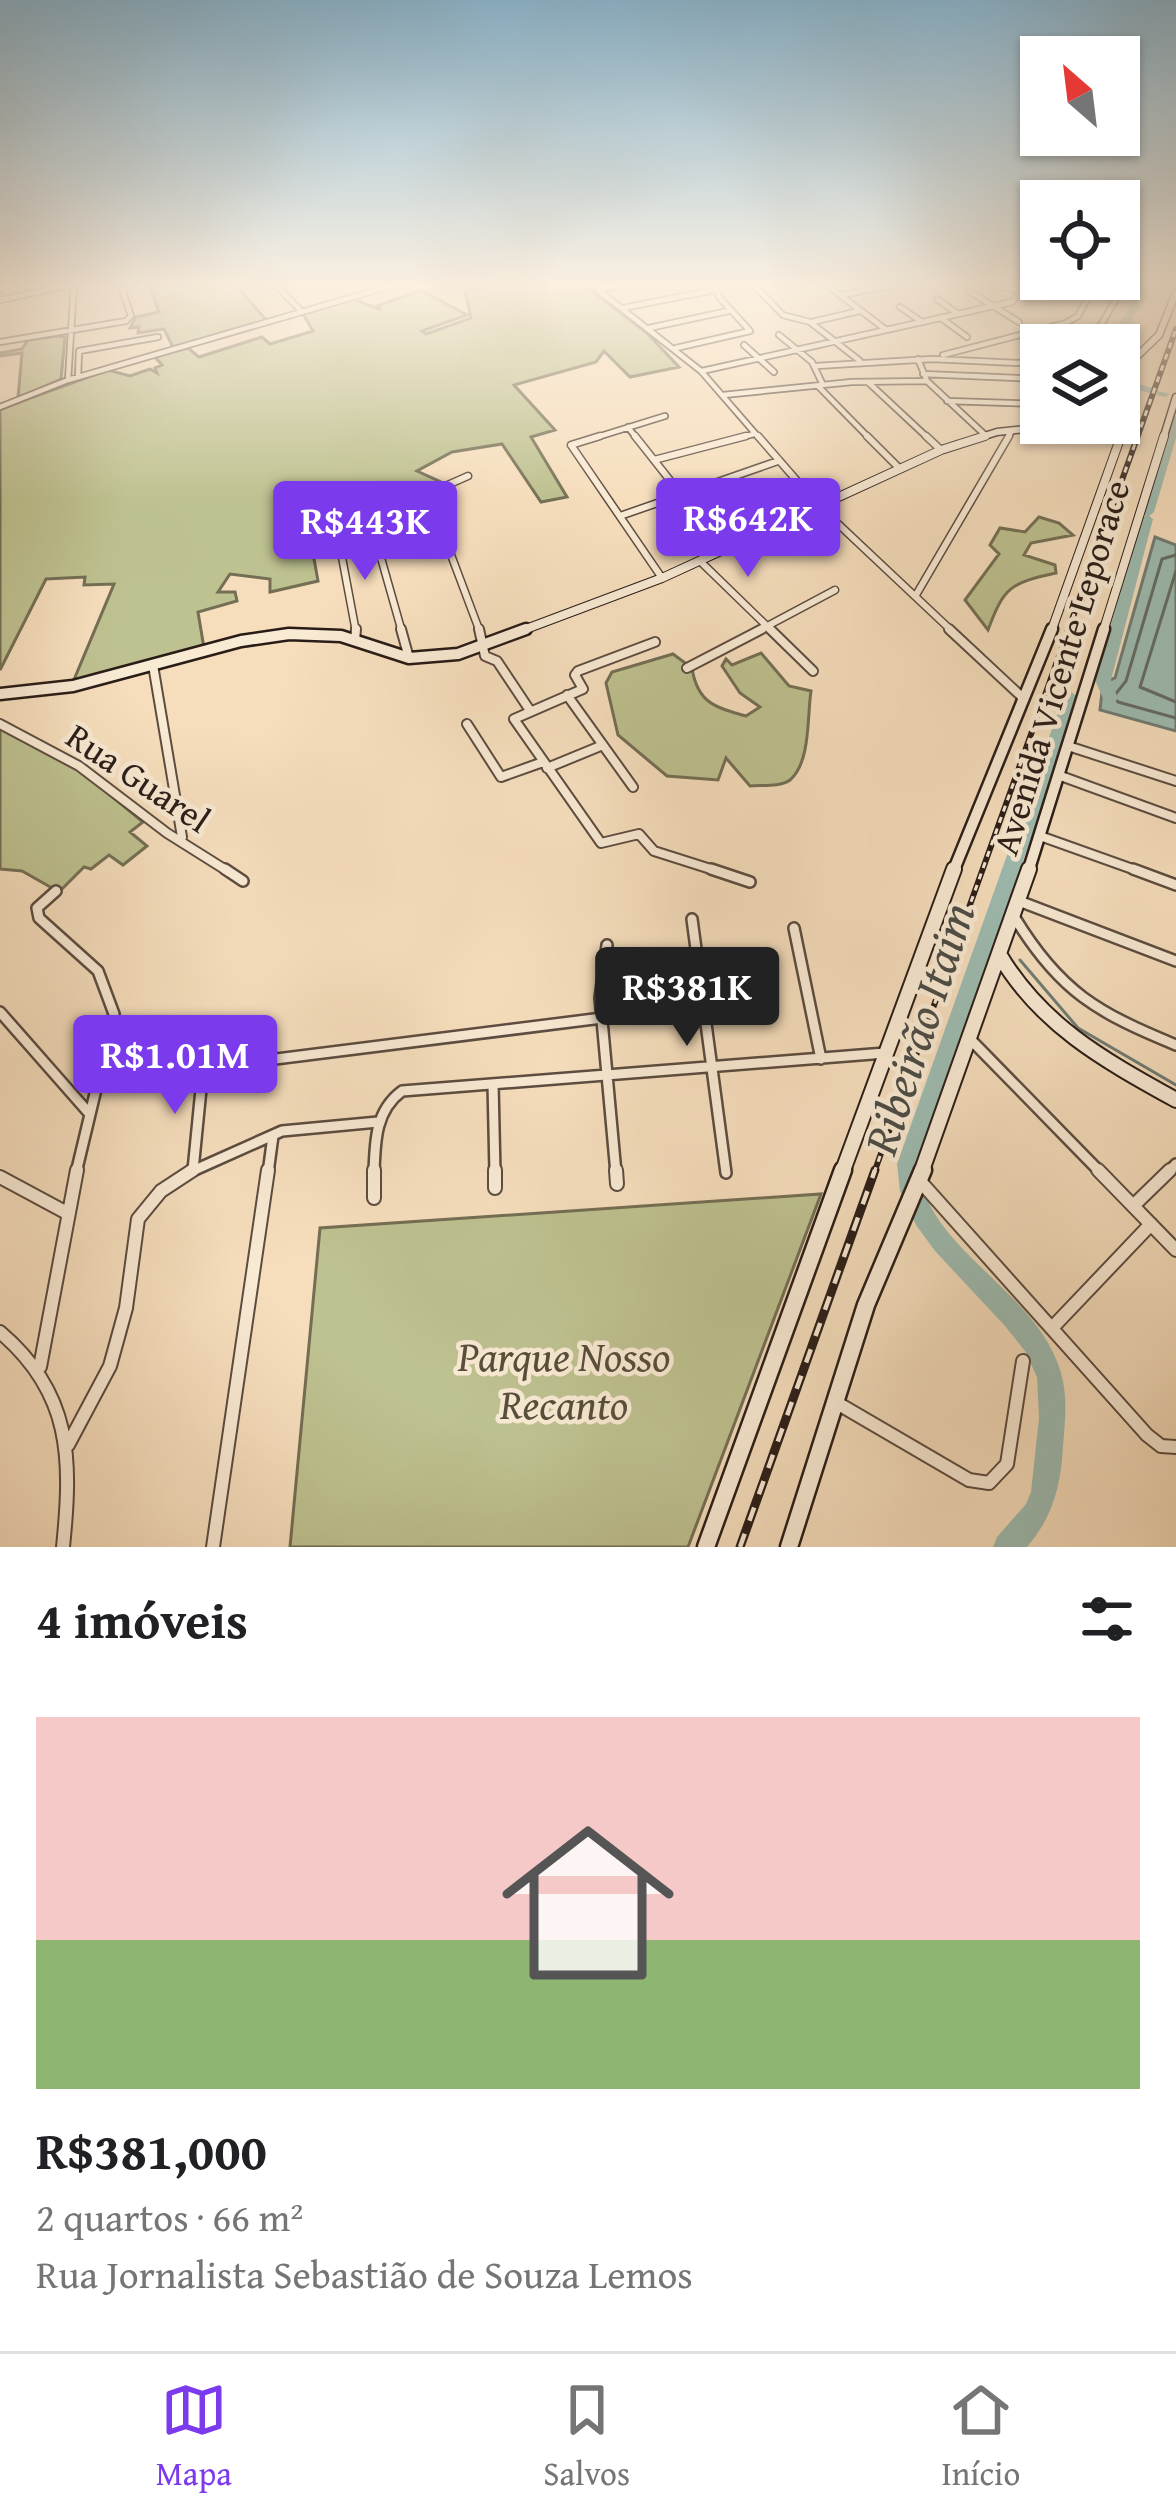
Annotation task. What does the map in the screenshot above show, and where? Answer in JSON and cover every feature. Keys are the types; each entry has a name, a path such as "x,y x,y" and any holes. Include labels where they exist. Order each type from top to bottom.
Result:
{"street":[{"path":"68,380 69,355"},
{"path":"78,377 79,355"},
{"path":"0,407 68,380 153,355"},
{"path":"683,355 818,505 1023,698"},
{"path":"756,355 774,371"},
{"path":"701,371 773,355"},
{"path":"803,355 816,367 820,385 899,468"},
{"path":"853,355 860,361"},
{"path":"932,358 942,355"},
{"path":"816,367 932,358 1020,361"},
{"path":"918,359 925,378 984,434"},
{"path":"722,395 925,378 1020,379"},
{"path":"868,382 941,450"},
{"name":"Avenida Vicente Leporace","path":"789,1547 866,1305 916,1186 1014,917 1175,399"},
{"path":"946,401 1020,403"},
{"path":"662,578 572,448 577,440 665,416"},
{"path":"628,427 725,550"},
{"path":"0,694 73,686 269,636 320,634 410,658 446,656 662,578 941,450 984,434 1020,430"},
{"path":"916,595 1012,431"},
{"path":"654,460 754,434"},
{"path":"706,1547 929,932 1059,611 1112,444"},
{"path":"620,516 778,461"},
{"path":"468,476 434,491 430,499 485,645 485,656 497,661 529,709"},
{"path":"364,498 410,658"},
{"path":"355,641 357,620 335,520 366,509"},
{"path":"700,562 813,671"},
{"path":"687,668 835,590"},
{"path":"655,642 578,670 575,676 583,689 514,718 602,843 639,833 654,850 750,882"},
{"path":"153,665 183,839"},
{"path":"567,695 633,787"},
{"name":"Rua Guarel","path":"0,724 65,757 147,819 243,880"},
{"path":"467,724 501,777 603,745"},
{"path":"1068,746 1176,781"},
{"path":"1058,776 1176,818"},
{"path":"1040,836 1176,885"},
{"path":"40,1367 67,1213 112,1026 113,996 102,976 38,918 37,908 56,891"},
{"path":"1019,901 1176,962"},
{"path":"1014,917 1048,974 1072,997 1176,1045"},
{"path":"692,919 726,1173"},
{"path":"794,928 821,1058"},
{"path":"608,946 602,1018 617,1184"},
{"path":"999,954 1021,995 1040,1016 1176,1100"},
{"path":"0,1012 89,1113"},
{"path":"181,1071 513,1025 602,1018"},
{"path":"969,1038 1176,1250"},
{"path":"374,1198 378,1122 387,1102 403,1091 885,1053"},
{"path":"193,1170 203,1069"},
{"path":"493,1084 495,1188"},
{"path":"68,1444 87,1418 116,1348 141,1210 193,1170 273,1135 378,1122"},
{"path":"214,1547 273,1135"},
{"path":"1133,1206 1176,1164"},
{"path":"0,1178 67,1213"},
{"path":"916,1186 1147,1436 1161,1446 1176,1447"},
{"path":"1052,1328 1151,1224"},
{"path":"0,1331 40,1367 62,1414 68,1444 63,1547"},
{"path":"834,1401 969,1480 989,1483 1007,1464 1023,1361"}],"green space":[{"path":"22,355 63,355 61,379 18,398"},
{"path":"162,355 601,355 596,362 514,385 555,430 531,437 567,497 541,502 502,444 452,452 417,471 443,483 424,494 329,517 326,510 306,514 318,581 270,592 270,579 230,574 218,592 235,592 237,601 198,612 204,648 73,682 114,584 84,585 85,577 46,579 0,670 0,409 108,370 130,376 150,369 157,373 155,368 162,365 155,357"},
{"path":"608,355 668,355 679,367 630,377"},
{"path":"1039,517 1059,523 1073,535 1031,543 1024,555 1055,565 1056,573 1011,589 988,630 965,600 999,554 990,545 1000,528 1025,532"},
{"path":"761,653 789,686 811,691 805,751 790,780 750,786 726,758 718,780 667,776 618,735 606,683 612,672 673,654 692,668 698,689 709,702 746,716 760,707 740,693 722,666 726,659 732,665"},
{"path":"0,728 74,765 143,822 130,832 147,846 123,865 109,855 91,869 84,867 59,892 22,871 0,869"},
{"name":"Parque Nosso Recanto","path":"821,1194 688,1547 290,1547 320,1228"}],"water":[{"path":"1155,537 1176,545 1176,731 1100,710 1103,683 1115,678"}],"waterway":[{"name":"Ribeirão Itaim","path":"1140,387 1149,390"},
{"name":"Ribeirão Itaim","path":"1161,393 1165,394"},
{"name":"Ribeirão Itaim","path":"1148,512 1176,419"},
{"name":"Ribeirão Itaim","path":"1110,699 1103,680 1147,519"},
{"name":"Ribeirão Itaim","path":"1007,1547 1035,1514 1044,1492 1052,1418 1050,1377 1014,1317 924,1217 911,1191 908,1164 1071,698"},
{"path":"1020,960 1078,1028 1176,1085"},
{"path":"978,965 987,964"}],"railway":[{"path":"874,1173 1167,355"},
{"path":"740,1547 875,1170"}]}
